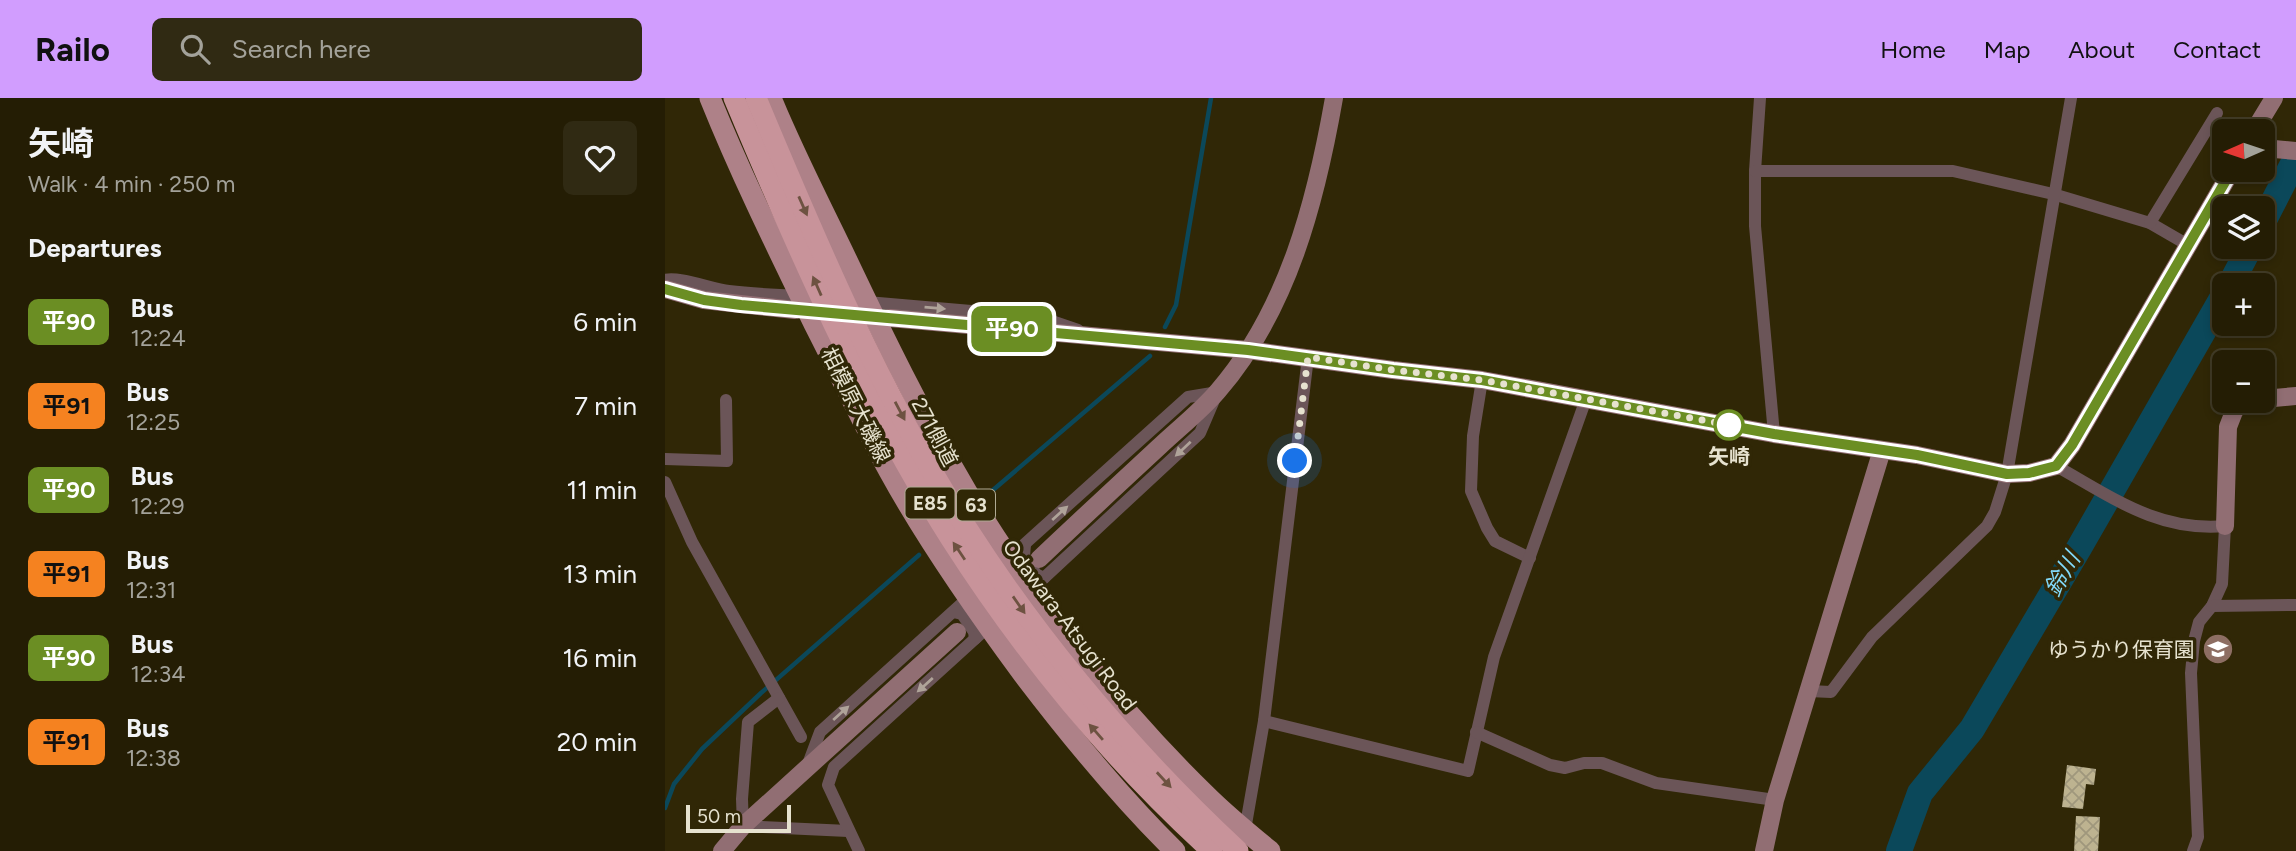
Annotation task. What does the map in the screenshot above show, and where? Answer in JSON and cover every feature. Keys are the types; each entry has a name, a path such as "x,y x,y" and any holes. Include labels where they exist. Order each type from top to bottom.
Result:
{"highway":[{"name":"Odawara-Atsugi Road","path":"734,98 840,338 951,539 1007,620 1093,730 1170,812 1212,851"},
{"name":"Odawara-Atsugi Road","path":"756,98 857,328 916,443 965,526 1023,611 1105,716 1179,796 1238,851"}],"main road":[{"name":"相模原大磯線","path":"710,98 798,303 961,605 1076,744 1124,799 1175,851"},
{"name":"271側道","path":"771,98 867,302 960,479 1017,552 1119,702 1207,796 1270,851"}],"street":[{"path":"1039,559 1218,392 1248,350 1270,311 1293,260 1323,162 1334,98"},
{"path":"1760,98 1755,171 1755,226 1774,434"},
{"path":"1809,691 1831,692 1872,637 1987,526 1995,512 2007,474 2071,98"},
{"path":"2261,119 2274,98"},
{"path":"2150,223 2217,113"},
{"path":"2275,149 2296,151"},
{"path":"1755,171 1953,171 2053,194 2150,223 2188,244"},
{"path":"890,318 1248,350 1482,380 2007,474 2029,473 2056,466 2072,445 2225,182"},
{"path":"665,280 674,278 701,286 798,303"},
{"path":"665,289 704,300 798,303"},
{"path":"867,302 1040,317 1097,336"},
{"path":"1245,830 1264,721 1308,357"},
{"path":"1482,380 1473,436 1471,491 1495,541 1530,558"},
{"path":"1017,552 1188,397 1218,392"},
{"path":"1038,584 1200,433 1218,392"},
{"path":"2275,398 2296,396"},
{"path":"1264,721 1468,771 1494,657 1586,399"},
{"path":"665,459 727,461 726,400"},
{"path":"2193,851 2197,837 2191,673 2199,622 2212,606 2222,584 2228,427 2233,413"},
{"path":"1764,851 1775,800 1882,450"},
{"path":"2056,466 2152,518 2185,526 2225,526"},
{"path":"665,482 692,542 801,737"},
{"path":"806,769 820,732 961,605"},
{"path":"2212,606 2296,605"},
{"path":"722,851 743,826 957,632"},
{"path":"859,851 828,785 834,767 982,633"},
{"path":"743,826 742,799 748,722 776,694"},
{"path":"1476,732 1551,765 1565,768 1584,763 1602,763 1656,783 1775,800"},
{"path":"743,826 848,831"}],"building":[{"path":"2067,765 2096,769 2094,785 2086,784 2083,809 2062,807"},
{"path":"2076,816 2100,817 2098,851 2074,851"}],"waterway":[{"path":"1165,327 1176,305 1211,98"},
{"name":"鈴川","path":"2275,199 2296,158"},
{"name":"鈴川","path":"2236,273 2244,259"},
{"name":"鈴川","path":"1899,851 1920,793 1972,729 2212,316"},
{"path":"986,496 1150,356"},
{"path":"665,808 674,784 702,749 761,693 919,555"}],"bus line":[{"name":"平90","path":"665,289 704,300 741,305 1248,350 1482,380 1774,434 1917,455 2007,474 2029,473 2056,466 2072,445 2225,182"}],"place":[{"name":"矢崎","path":"1729,425"},
{"name":"ゆうかり保育園","path":"2218,649"}],"route":[{"path":"1295,461 1308,357 1482,380 1729,425"}]}
